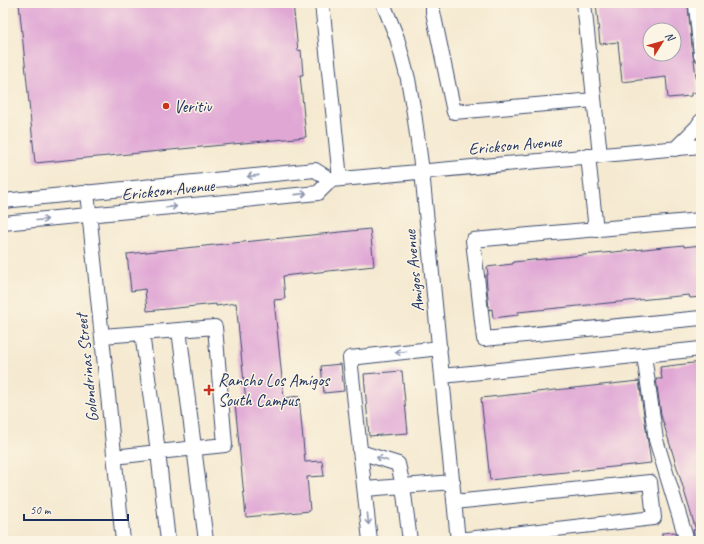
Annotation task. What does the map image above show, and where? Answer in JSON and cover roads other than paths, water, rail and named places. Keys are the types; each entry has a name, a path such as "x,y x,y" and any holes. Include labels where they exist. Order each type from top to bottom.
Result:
{"street":[{"path":"322,3 336,179"},
{"name":"Amigos Avenue","path":"383,3 397,38 408,79 414,112 422,171 458,540"},
{"path":"433,3 433,12 454,112 594,100"},
{"path":"584,3 594,100 596,230"},
{"path":"696,6 701,55"},
{"path":"675,148 697,127 701,121"},
{"name":"Erickson Avenue","path":"3,201 315,170 336,179 701,146"},
{"name":"Erickson Avenue","path":"3,223 90,216 318,193 336,179"},
{"name":"Golondrinas Street","path":"87,192 123,541"},
{"path":"701,220 473,240 484,339 701,318"},
{"path":"102,336 215,326 225,445 114,457"},
{"path":"179,330 206,541"},
{"path":"142,333 168,541"},
{"path":"370,541 350,358 440,348"},
{"path":"442,376 701,349"},
{"path":"644,355 656,440 686,541"},
{"path":"360,452 398,464 403,486 410,541"},
{"path":"365,489 452,482"},
{"path":"454,502 650,482 652,498 654,518 458,540"},
{"path":"652,498 673,495"}],"place":[{"name":"Veritiv","path":"166,106"},
{"name":"Rancho Los Amigos South Campus","path":"209,390"}]}
